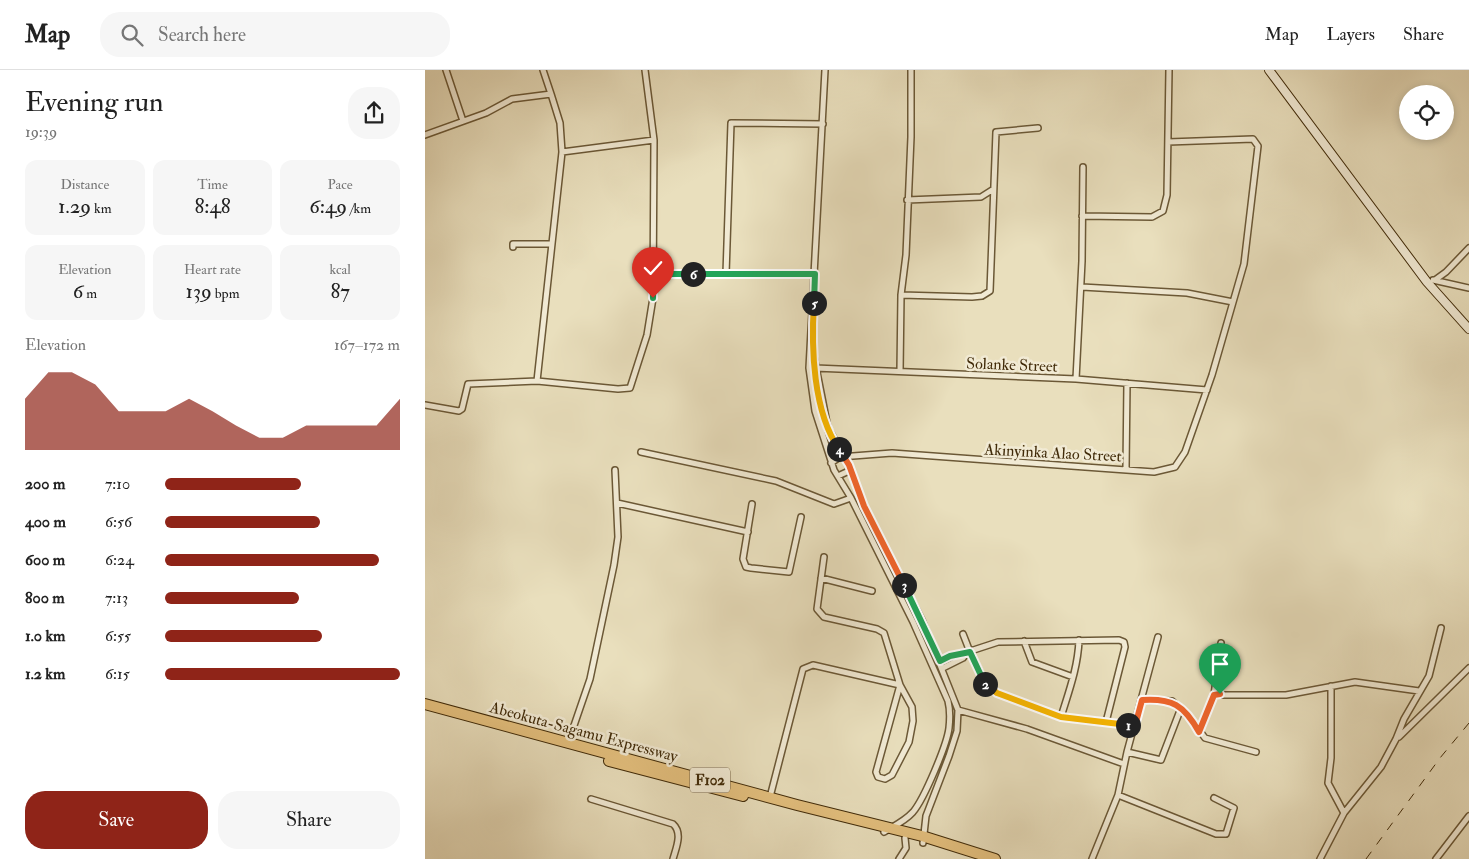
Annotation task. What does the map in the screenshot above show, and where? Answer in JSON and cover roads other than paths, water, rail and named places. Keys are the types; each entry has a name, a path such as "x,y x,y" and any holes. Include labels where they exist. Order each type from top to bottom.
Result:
{"highway":[{"name":"Abeokuta-Sagamu Expressway","path":"425,704 995,859"},
{"name":"Abeokuta-Sagamu Expressway","path":"425,710 701,786 887,830 905,838 923,840 978,859"}],"street":[{"path":"447,70 463,121"},
{"path":"537,381 562,152 559,123 543,70"},
{"path":"425,405 459,411 462,409 468,384 537,381 618,389 630,388 651,315 653,274 653,140 645,70"},
{"path":"825,70 812,341 809,368 811,392 831,463 851,498 913,622 948,701 949,729 942,753 924,792 914,811 887,830"},
{"path":"900,371 901,295 911,137 911,70"},
{"path":"1083,216 1145,218 1159,215 1163,211 1167,195 1169,70"},
{"path":"1269,70 1469,329"},
{"path":"425,135 513,99 551,94"},
{"path":"726,274 731,123 823,124"},
{"path":"901,295 971,297 982,296 990,291 992,190 996,132 1039,128"},
{"path":"562,152 653,140"},
{"path":"1168,142 1253,140 1258,146 1244,264 1207,390"},
{"path":"1076,379 1082,287 1083,167"},
{"path":"907,200 981,198 992,190"},
{"path":"513,247 513,244 552,244"},
{"path":"1431,281 1446,272 1469,248"},
{"path":"653,274 815,274"},
{"path":"1431,281 1469,288"},
{"path":"1082,287 1187,292 1233,302"},
{"path":"812,341 815,368 828,428 851,470 864,506 940,661 958,710 957,731 925,816 923,840"},
{"name":"Solanke Street","path":"815,368 1076,379 1207,390"},
{"path":"1126,469 1127,383"},
{"name":"Akinyinka Alao Street","path":"831,463 837,457 873,454 911,454 1153,472 1175,467 1185,452 1207,390"},
{"path":"641,452 776,481 834,504 851,498"},
{"path":"568,743 591,679 614,565 618,538 615,470"},
{"path":"837,476 851,470"},
{"path":"617,504 748,532"},
{"path":"752,504 743,559 746,567 786,574 789,572 801,517"},
{"path":"824,557 817,609 819,613 824,617 877,629 885,633 900,685 911,708 911,733 895,770 889,778 885,779 878,777 876,772 900,685"},
{"path":"821,578 872,591"},
{"path":"1320,859 1344,813 1381,766 1419,691 1429,676 1441,628"},
{"path":"963,634 968,653 989,690 1061,717 1135,726"},
{"path":"1092,859 1118,796 1127,752 1158,637"},
{"path":"940,661 998,642 1024,640 1124,642 1122,658 1106,722"},
{"path":"1024,640 1032,662 1073,677"},
{"path":"1061,717 1073,677 1079,640"},
{"path":"1199,732 1214,695 1221,643"},
{"path":"943,668 963,658 968,653"},
{"path":"770,797 803,668 806,665 900,685"},
{"path":"1396,739 1469,668"},
{"path":"1214,695 1286,695 1355,682 1419,691"},
{"path":"1331,686 1331,758 1327,777 1332,792 1344,813"},
{"path":"1142,700 1165,699 1171,701 1181,708 1205,738 1256,752"},
{"path":"1127,752 1161,760 1181,708"},
{"path":"958,710 1027,729 1124,764"},
{"path":"924,792 932,796"},
{"path":"1118,796 1217,834 1226,834 1234,808 1214,798"},
{"path":"591,799 673,824 679,830 679,835 673,859"},
{"path":"914,811 925,816"},
{"path":"1436,859 1469,816"},
{"path":"899,859 906,848 905,838"}],"railway":[{"path":"1366,859 1440,758 1469,723"}]}
